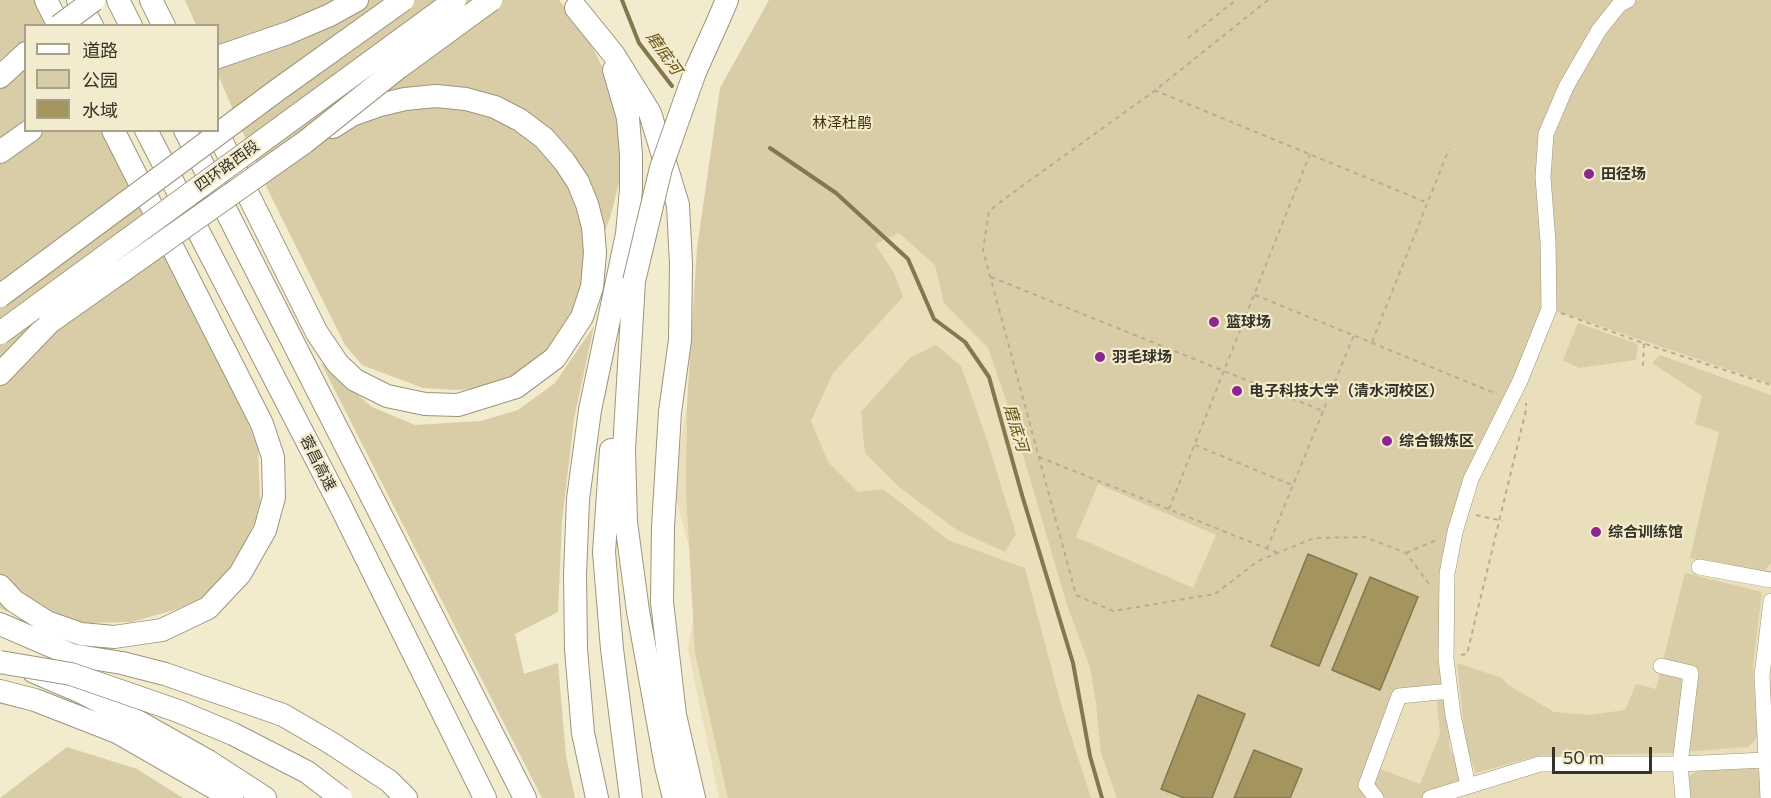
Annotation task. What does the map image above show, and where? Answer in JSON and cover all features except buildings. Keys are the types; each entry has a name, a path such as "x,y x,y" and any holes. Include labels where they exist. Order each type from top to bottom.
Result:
{"highway":[{"path":"46,0 58,24"},
{"path":"78,0 91,24"},
{"path":"62,24 94,0"},
{"path":"118,0 130,24"},
{"path":"151,0 163,24"},
{"path":"219,57 288,33 330,15 357,0"},
{"name":"四环路西段","path":"0,296 276,91 403,0"},
{"name":"四环路西段","path":"0,333 455,0"},
{"path":"0,360 50,322 305,142 398,68 491,0"},
{"path":"631,798 612,649 604,552 614,414 634,281 661,168 695,72 727,0"},
{"path":"573,4 597,38 613,68 628,118 631,155 627,234 600,353 578,499 575,575 576,650 583,733 597,798"},
{"path":"573,4 614,55 651,113 678,205 681,264 680,340 670,412 663,527 662,602 675,715 693,798"},
{"path":"0,77 24,55"},
{"path":"217,132 317,333 338,364 355,380 387,396 425,404 458,405 487,398 516,387 555,357 582,317 592,287 595,253 593,227 578,182 544,138 520,120 495,107 466,99 436,96 405,99 380,105 352,116 305,142"},
{"path":"2,150 28,132"},
{"path":"0,586 14,602 47,622 81,634 114,638 162,630 208,608 240,574 264,531 274,497 273,457 262,424 114,132"},
{"name":"蓉昌高速","path":"147,132 340,505 485,798"},
{"path":"186,132 525,798"},
{"path":"634,281 624,450 626,522 638,611 666,766 674,798"},
{"path":"0,374 50,322"},
{"path":"0,624 72,655 122,663 165,674 283,715 331,743 389,782 406,798"},
{"path":"0,657 81,692 130,717 208,761 265,798"},
{"path":"0,662 71,674 178,711 233,734 307,772 341,798"},
{"path":"0,690 34,700 117,732 232,798"}],"street":[{"path":"1468,786 1453,714 1446,659 1447,574 1455,532 1471,479 1510,399 1549,309 1548,242 1542,177 1546,134 1566,87 1599,30 1619,5 1628,0"},
{"path":"1699,567 1771,580"},
{"path":"1768,798 1762,676 1771,601"},
{"path":"1661,666 1691,673 1680,764 1683,798"},
{"path":"1376,798 1366,785 1399,696 1450,691"},
{"path":"1430,798 1540,764 1680,764 1766,760"}],"path":[{"path":"1188,38 1236,0"},
{"path":"1268,0 1154,90 989,211 983,250 1076,596 1113,611 1215,594 1258,561 1314,538 1365,537 1406,553 1446,606"},
{"path":"1154,90 1428,203"},
{"path":"1372,342 1449,149"},
{"path":"1169,509 1310,154"},
{"path":"990,277 1323,411"},
{"path":"1255,295 1510,399"},
{"path":"1549,309 1644,344 1771,385"},
{"path":"1267,549 1354,335"},
{"path":"1644,344 1644,366"},
{"path":"1446,659 1467,654 1501,520 1526,410 1526,399"},
{"path":"1195,445 1293,485"},
{"path":"1039,457 1278,553"},
{"path":"1461,511 1501,520"},
{"path":"1406,553 1455,532"}],"shaded area":[{"name":"电子科技大学（清水河校区）","path":"1771,0 1771,798 719,798 688,649 699,585 673,487 687,405 874,244 899,233"}],"green space":[{"path":"0,0 37,0 49,24 24,24 24,132 104,132 234,390 258,446 260,502 255,521 232,572 202,599 132,622 87,623 6,611 0,608"},
{"path":"185,0 559,0 585,33 612,86 618,111 623,168 610,218 572,312 560,335 543,354 521,372 491,387 457,390 423,388 362,365 345,345 268,190 219,77 219,24 196,24"},
{"name":"电子科技大学（清水河校区）","path":"769,0 1771,0 1771,384 1550,309 1455,532 1449,747 1468,786 1430,798 1117,798 1101,753 1090,667 1067,605 1012,417 988,348 944,303 935,265 899,233 875,244 894,273 903,297 833,373 811,421 828,462 858,492 883,489 948,540 1025,568 1062,708 1091,798 728,798 695,653 686,492 687,405 697,248 720,88","holes":["1098,484 1216,535 1193,588 1076,537","1436,692 1440,734 1420,784 1373,766 1400,696"]},
{"path":"1578,323 1638,344 1636,360 1579,368 1563,360"},
{"path":"594,326 574,419 562,521 558,612 515,634 524,674 558,663 566,756 575,798 542,798 321,363 372,407 415,425 481,421 518,410 555,383"},
{"path":"936,345 961,366 987,440 1016,534 1005,552 957,530 899,487 865,453 861,412 910,358"},
{"path":"1660,355 1771,395 1771,563 1765,570 1690,558 1719,432 1695,424 1702,396 1652,363"},
{"path":"1685,573 1762,592 1753,664 1757,738 1748,747 1671,753 1537,756 1476,773 1466,746 1457,663 1502,678 1508,685 1554,712 1589,715 1625,710 1636,684 1656,689"},
{"path":"67,747 137,769 183,798 0,798"},
{"path":"1752,765 1762,776 1765,798 1687,798 1687,777 1703,768"}],"water":[{"path":"1308,554 1357,574 1319,666 1271,646"},
{"path":"1370,577 1418,597 1380,690 1332,670"},
{"path":"1198,695 1245,714 1212,798 1184,798 1161,789"},
{"path":"1254,750 1302,769 1290,798 1234,798"}],"waterway":[{"name":"磨底河","path":"622,0 639,43 672,86"},
{"name":"磨底河","path":"770,148 836,193 908,259 934,319 965,342 989,377 1073,663 1090,756 1102,798"}],"place":[{"name":"田径场","path":"1589,174"},
{"name":"篮球场","path":"1214,322"},
{"name":"羽毛球场","path":"1100,357"},
{"name":"电子科技大学（清水河校区）","path":"1237,391"},
{"name":"综合锻炼区","path":"1387,441"},
{"name":"综合训练馆","path":"1596,532"}],"park label":[{"name":"林泽杜鹃","path":"842,123"}]}
